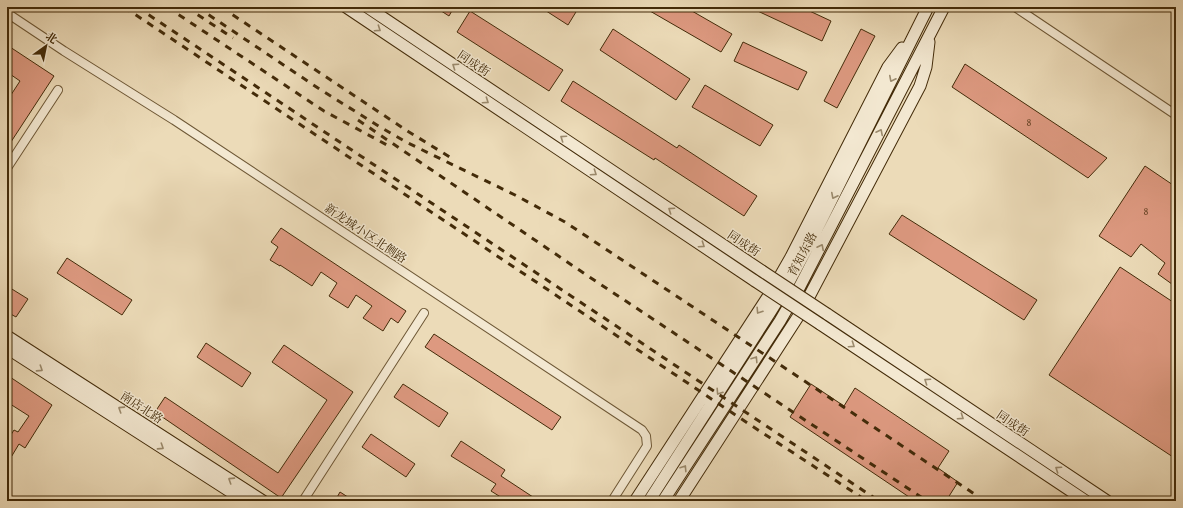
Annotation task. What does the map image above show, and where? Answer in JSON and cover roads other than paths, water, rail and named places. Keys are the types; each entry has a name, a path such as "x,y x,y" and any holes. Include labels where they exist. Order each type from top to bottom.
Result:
{"main road":[{"name":"同成街","path":"346,7 1086,501"},
{"name":"同成街","path":"366,7 1107,501"},
{"name":"育知东路","path":"649,501 789,282 928,7"},
{"name":"育知东路","path":"663,501 790,304 811,267 944,7"},
{"path":"635,501 771,292 791,257 888,67 921,21"},
{"path":"679,501 792,329 811,294 920,86 926,67 930,37 934,28"},
{"name":"南店北路","path":"7,336 263,501"},
{"name":"南店北路","path":"7,348 244,501"}],"street":[{"path":"1015,7 1176,115"},
{"name":"新龙城小区北侧路","path":"7,13 64,51 174,120 642,430 646,436 647,446 612,501"},
{"path":"7,168 58,90"},
{"path":"303,501 424,312"}],"railway":[{"path":"124,7 752,426 867,501"},
{"path":"137,7 879,501"},
{"path":"167,7 324,111 387,145"},
{"path":"186,7 233,38"},
{"path":"197,7 318,88 380,127 406,142 515,195 565,222 985,501"},
{"path":"221,7 409,132 453,159"},
{"path":"358,120 585,274 927,501"}]}
